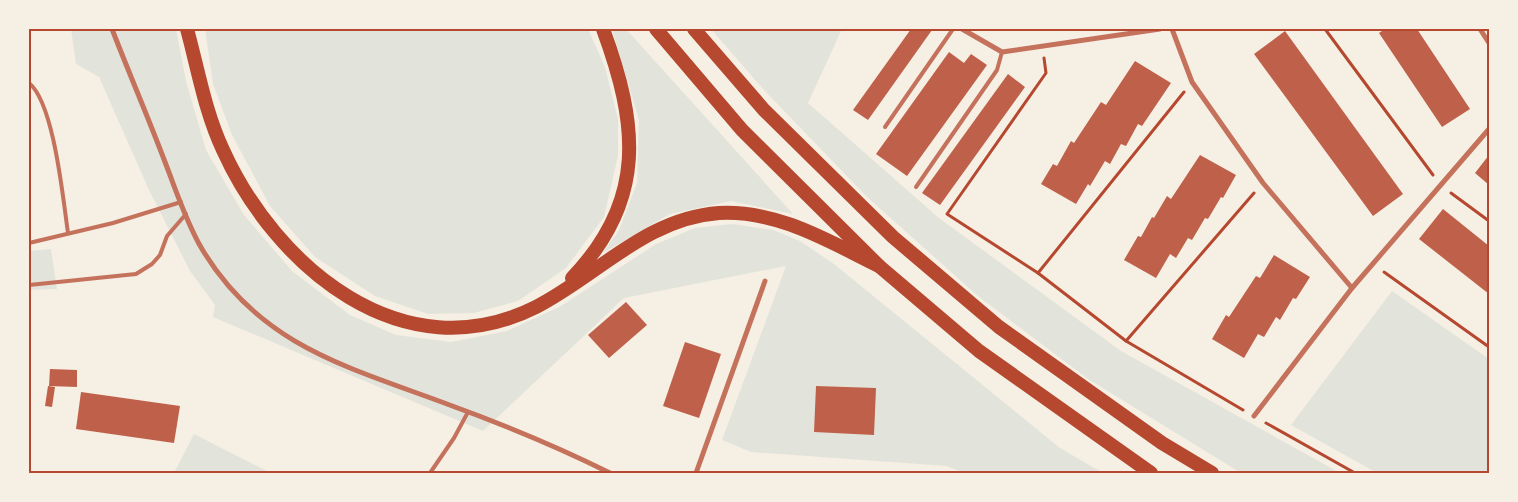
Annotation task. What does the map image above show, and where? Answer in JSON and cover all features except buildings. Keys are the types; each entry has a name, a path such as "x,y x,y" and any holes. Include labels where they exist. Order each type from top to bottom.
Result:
{"highway":[{"path":"187,29 211,119 222,149 239,182 260,214 305,265 354,300 400,321 447,328 492,324 528,310 555,296 648,234 685,220 718,213 754,215 789,222 880,266"},
{"path":"196,29 196,63"},
{"path":"555,296 592,254 612,224 623,198 627,179 630,142 627,113 613,56 603,29"},
{"path":"656,29 742,130 880,266 979,351 1151,473"},
{"path":"694,29 764,110 893,237 999,327 1162,444 1212,473"}],"street":[{"path":"112,29 201,248 226,284 253,312 284,335 323,357 364,375 468,412 610,473"},
{"path":"962,29 1002,52 1160,29"},
{"path":"1172,29 1192,82 1263,183 1352,288"},
{"path":"1480,29 1489,43"},
{"path":"1254,416 1372,263 1489,129"},
{"path":"696,473 765,281"}],"lane":[{"path":"885,127 953,29"},
{"path":"916,187 997,70 1002,52"},
{"path":"29,83 36,88 48,117 68,233"},
{"path":"29,243 181,202"},
{"path":"29,285 136,274 152,264 160,254 167,236 186,214"},
{"path":"430,473 454,438 468,412"}],"path":[{"path":"1325,29 1440,185 1489,221"},
{"path":"1043,45 1046,73 947,214 1038,273 1126,341 1355,473"},
{"path":"1038,273 1192,82"},
{"path":"1126,341 1263,183"},
{"path":"1372,263 1489,347"}],"shaded area":[{"path":"71,29 176,29 186,81 206,150 244,215 292,271 350,315 396,335 451,342 507,331 561,306 656,244 695,228 732,224 773,230 800,241 834,264 1060,448 1103,473 965,473 946,466 751,452 722,440 786,266 624,298 483,431 213,317 215,305 190,271 149,190 99,77 76,64"},
{"path":"205,29 588,29 605,67 618,119 618,156 604,217 566,268 518,301 474,313 428,314 375,296 315,257 270,206 232,135 213,84"},
{"path":"612,29 626,29 793,214 731,201 670,214 603,253 619,230 637,183 639,120"},
{"path":"711,29 842,29 808,103 939,218 1121,351 1340,473 1241,473 1088,379 979,297 866,196 763,89"},
{"path":"51,249 57,289 29,290 29,251"},
{"path":"1392,291 1489,359 1489,473 1377,473 1291,425"},
{"path":"194,434 271,473 174,473"}]}
